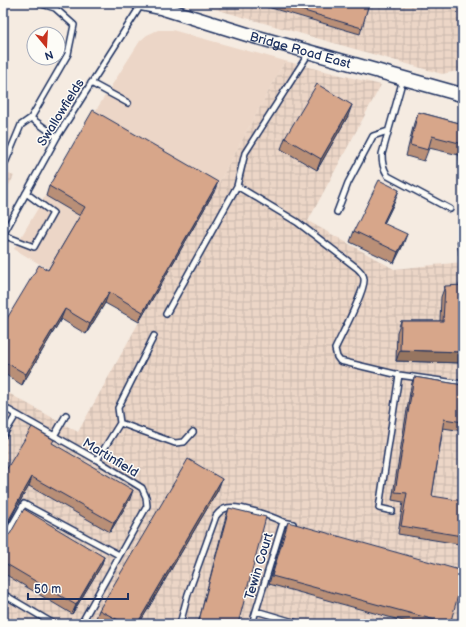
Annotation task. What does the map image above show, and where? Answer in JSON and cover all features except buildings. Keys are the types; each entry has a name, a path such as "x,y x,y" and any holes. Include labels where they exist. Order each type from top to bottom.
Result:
{"street":[{"name":"Bridge Road East","path":"140,4 162,8 249,35 463,95"}],"lane":[{"path":"6,161 21,124 31,118 68,54 74,25 55,8 38,3"},
{"name":"Swallowfields","path":"3,235 57,137 140,4"},
{"path":"166,314 237,186 245,153 310,52"},
{"path":"404,78 382,154 384,170 388,176 450,209"},
{"path":"91,83 128,103"},
{"path":"31,118 57,137"},
{"path":"337,212 348,183 373,136 388,131"},
{"path":"237,186 297,222 357,268 363,275 365,280 361,294 335,349 337,357 340,361 399,375 463,384"},
{"path":"3,235 34,247 53,213 26,193"},
{"path":"96,460 120,423 118,408 154,336"},
{"path":"392,511 379,508 399,375"},
{"name":"Martinfield","path":"3,407 142,488 146,497 147,506 81,624"},
{"path":"3,436 16,415"},
{"path":"54,436 66,415"},
{"path":"120,423 175,443 184,442 193,432"},
{"path":"3,541 24,504 119,555"},
{"path":"180,624 188,594 216,516 221,511 232,507 270,516 283,522"},
{"name":"Tewin Court","path":"252,624 283,522 298,526"},
{"path":"3,594 54,624"},
{"name":"Tewin Court","path":"256,611 300,624"}],"shaded area":[{"path":"194,3 463,3 463,67 458,71 442,74"},
{"path":"158,30 172,30 285,61 214,192 139,322 14,249 89,121 140,41 147,35"},
{"path":"285,61 381,85 308,221 394,269 463,262 463,624 3,624 3,390 78,432 214,192"},
{"path":"3,172 14,176 3,196"}]}
